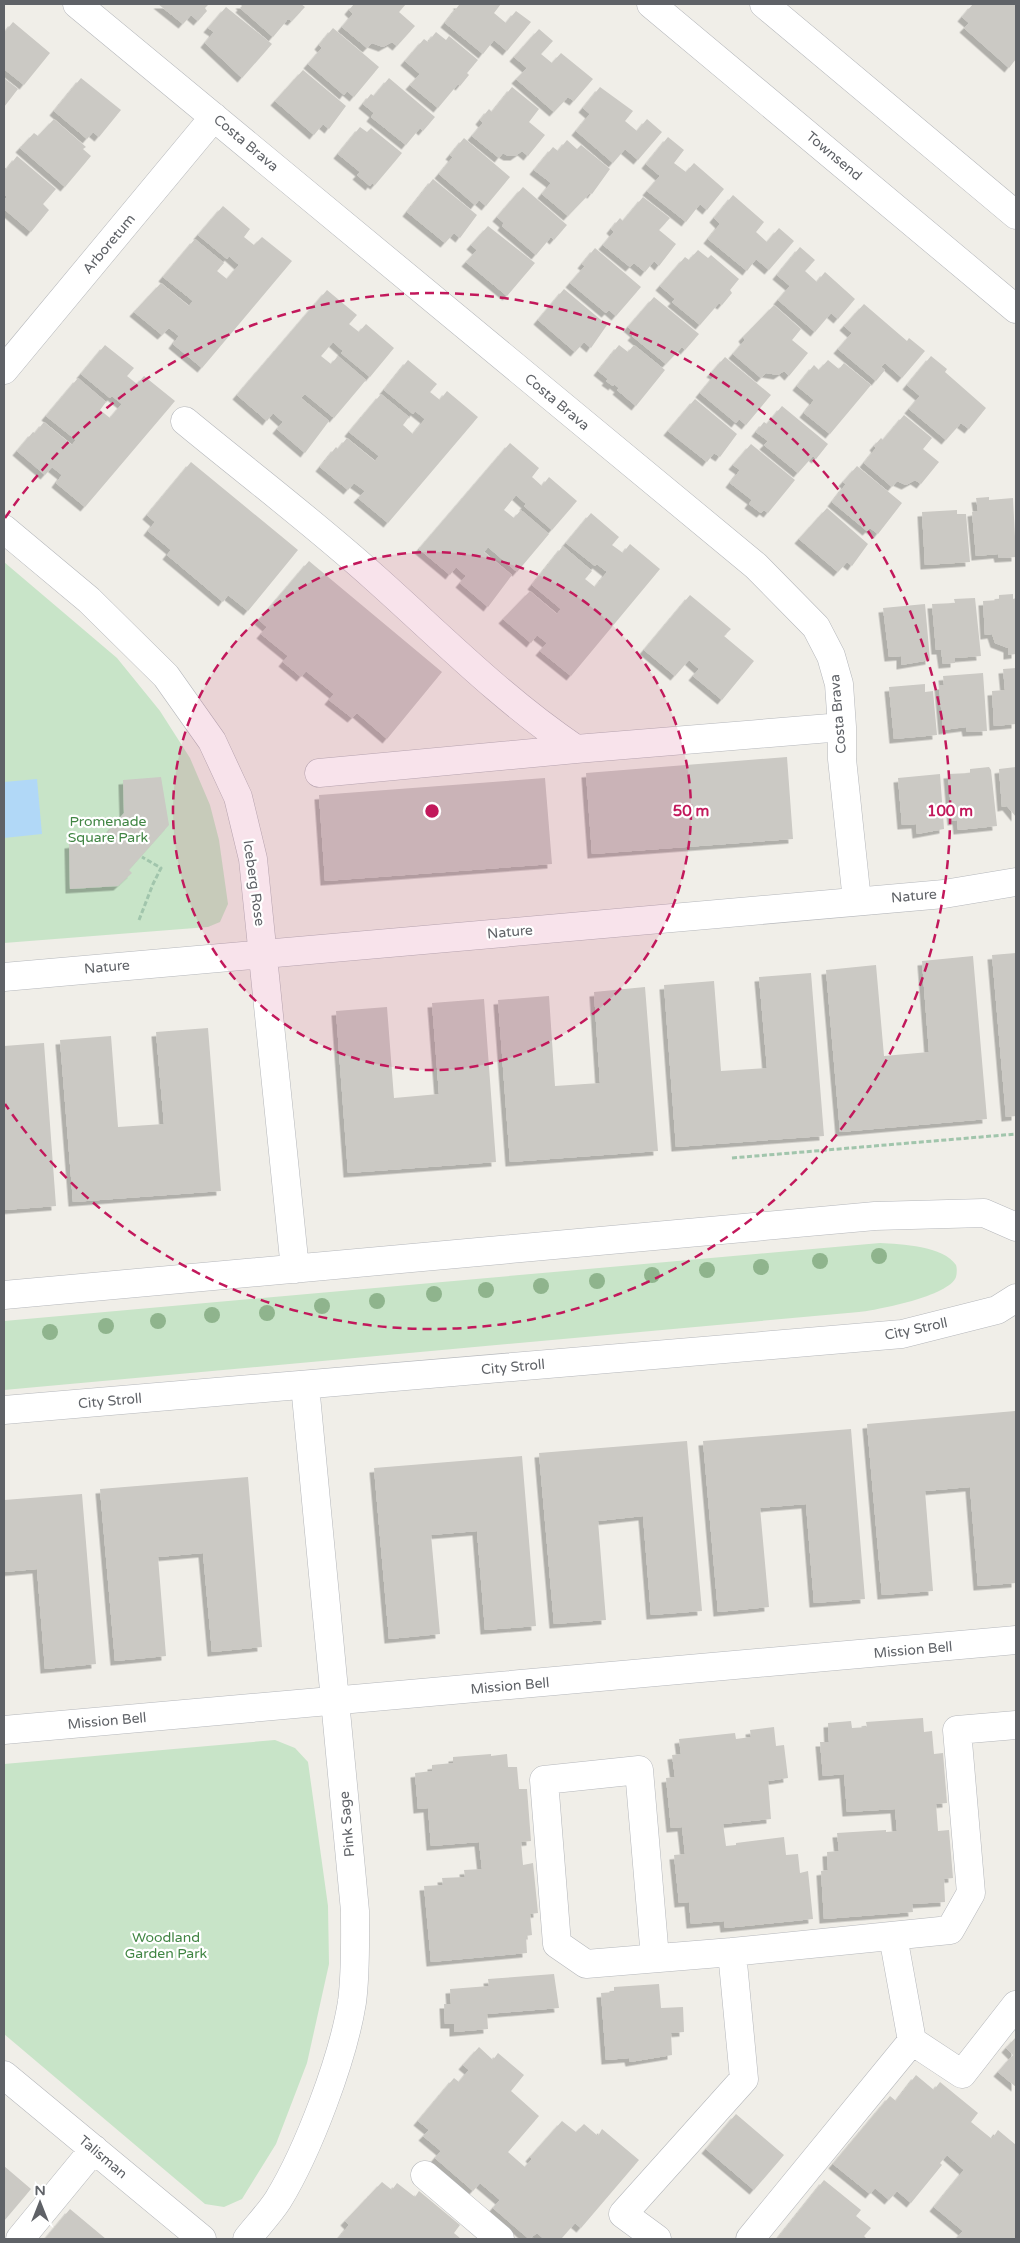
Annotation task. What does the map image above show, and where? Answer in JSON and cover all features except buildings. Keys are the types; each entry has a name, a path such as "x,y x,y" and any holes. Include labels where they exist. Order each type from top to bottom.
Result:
{"street":[{"name":"Costa Brava","path":"78,4 756,566 816,627 831,656 839,684 842,759 857,901"},
{"name":"Townsend","path":"651,4 1016,309"},
{"path":"764,4 1016,215"},
{"name":"Arboretum","path":"4,370 214,117"},
{"path":"185,421 372,576 513,702 542,726 576,748"},
{"name":"Iceberg Rose","path":"4,529 89,600 166,676 212,740 238,797 253,859 295,1269"},
{"path":"319,773 576,748 842,727"},
{"name":"Nature","path":"4,977 944,894 1016,882"},
{"path":"4,1295 875,1216 984,1213 1016,1227"},
{"name":"City Stroll","path":"4,1410 902,1334 996,1310 1016,1298"},
{"name":"Pink Sage","path":"247,2239 277,2200 303,2151 340,2052 352,2002 355,1910 305,1385"},
{"name":"Mission Bell","path":"4,1730 1016,1640"},
{"path":"655,1958 639,1770 544,1780 557,1944 586,1964 732,1952 950,1930 971,1893 957,1730 1016,1725"},
{"path":"893,1936 912,2041 962,2074 1016,2005"},
{"path":"657,2239 624,2214 744,2079 732,1952"},
{"path":"750,2239 912,2041"},
{"name":"Talisman","path":"4,2075 202,2239"},
{"path":"20,2239 94,2149"},
{"path":"425,2175 500,2239"}],"path":[{"path":"139,920 152,884 161,868 142,856"},
{"path":"732,1158 1016,1134"}],"green space":[{"name":"Promenade Square Park","path":"4,562 117,658 160,711 190,758 210,805 219,840 228,904 220,922 208,927 4,943"},
{"path":"880,1243 921,1247 942,1254 956,1265 956,1277 951,1284 927,1296 896,1305 859,1312 4,1390 4,1321"},
{"name":"Woodland Garden Park","path":"275,1740 295,1748 308,1762 328,1906 329,1964 307,2063 276,2144 242,2199 224,2207 205,2204 4,2034 4,1764"}],"water":[{"path":"37,779 42,834 4,838 4,782"}]}
